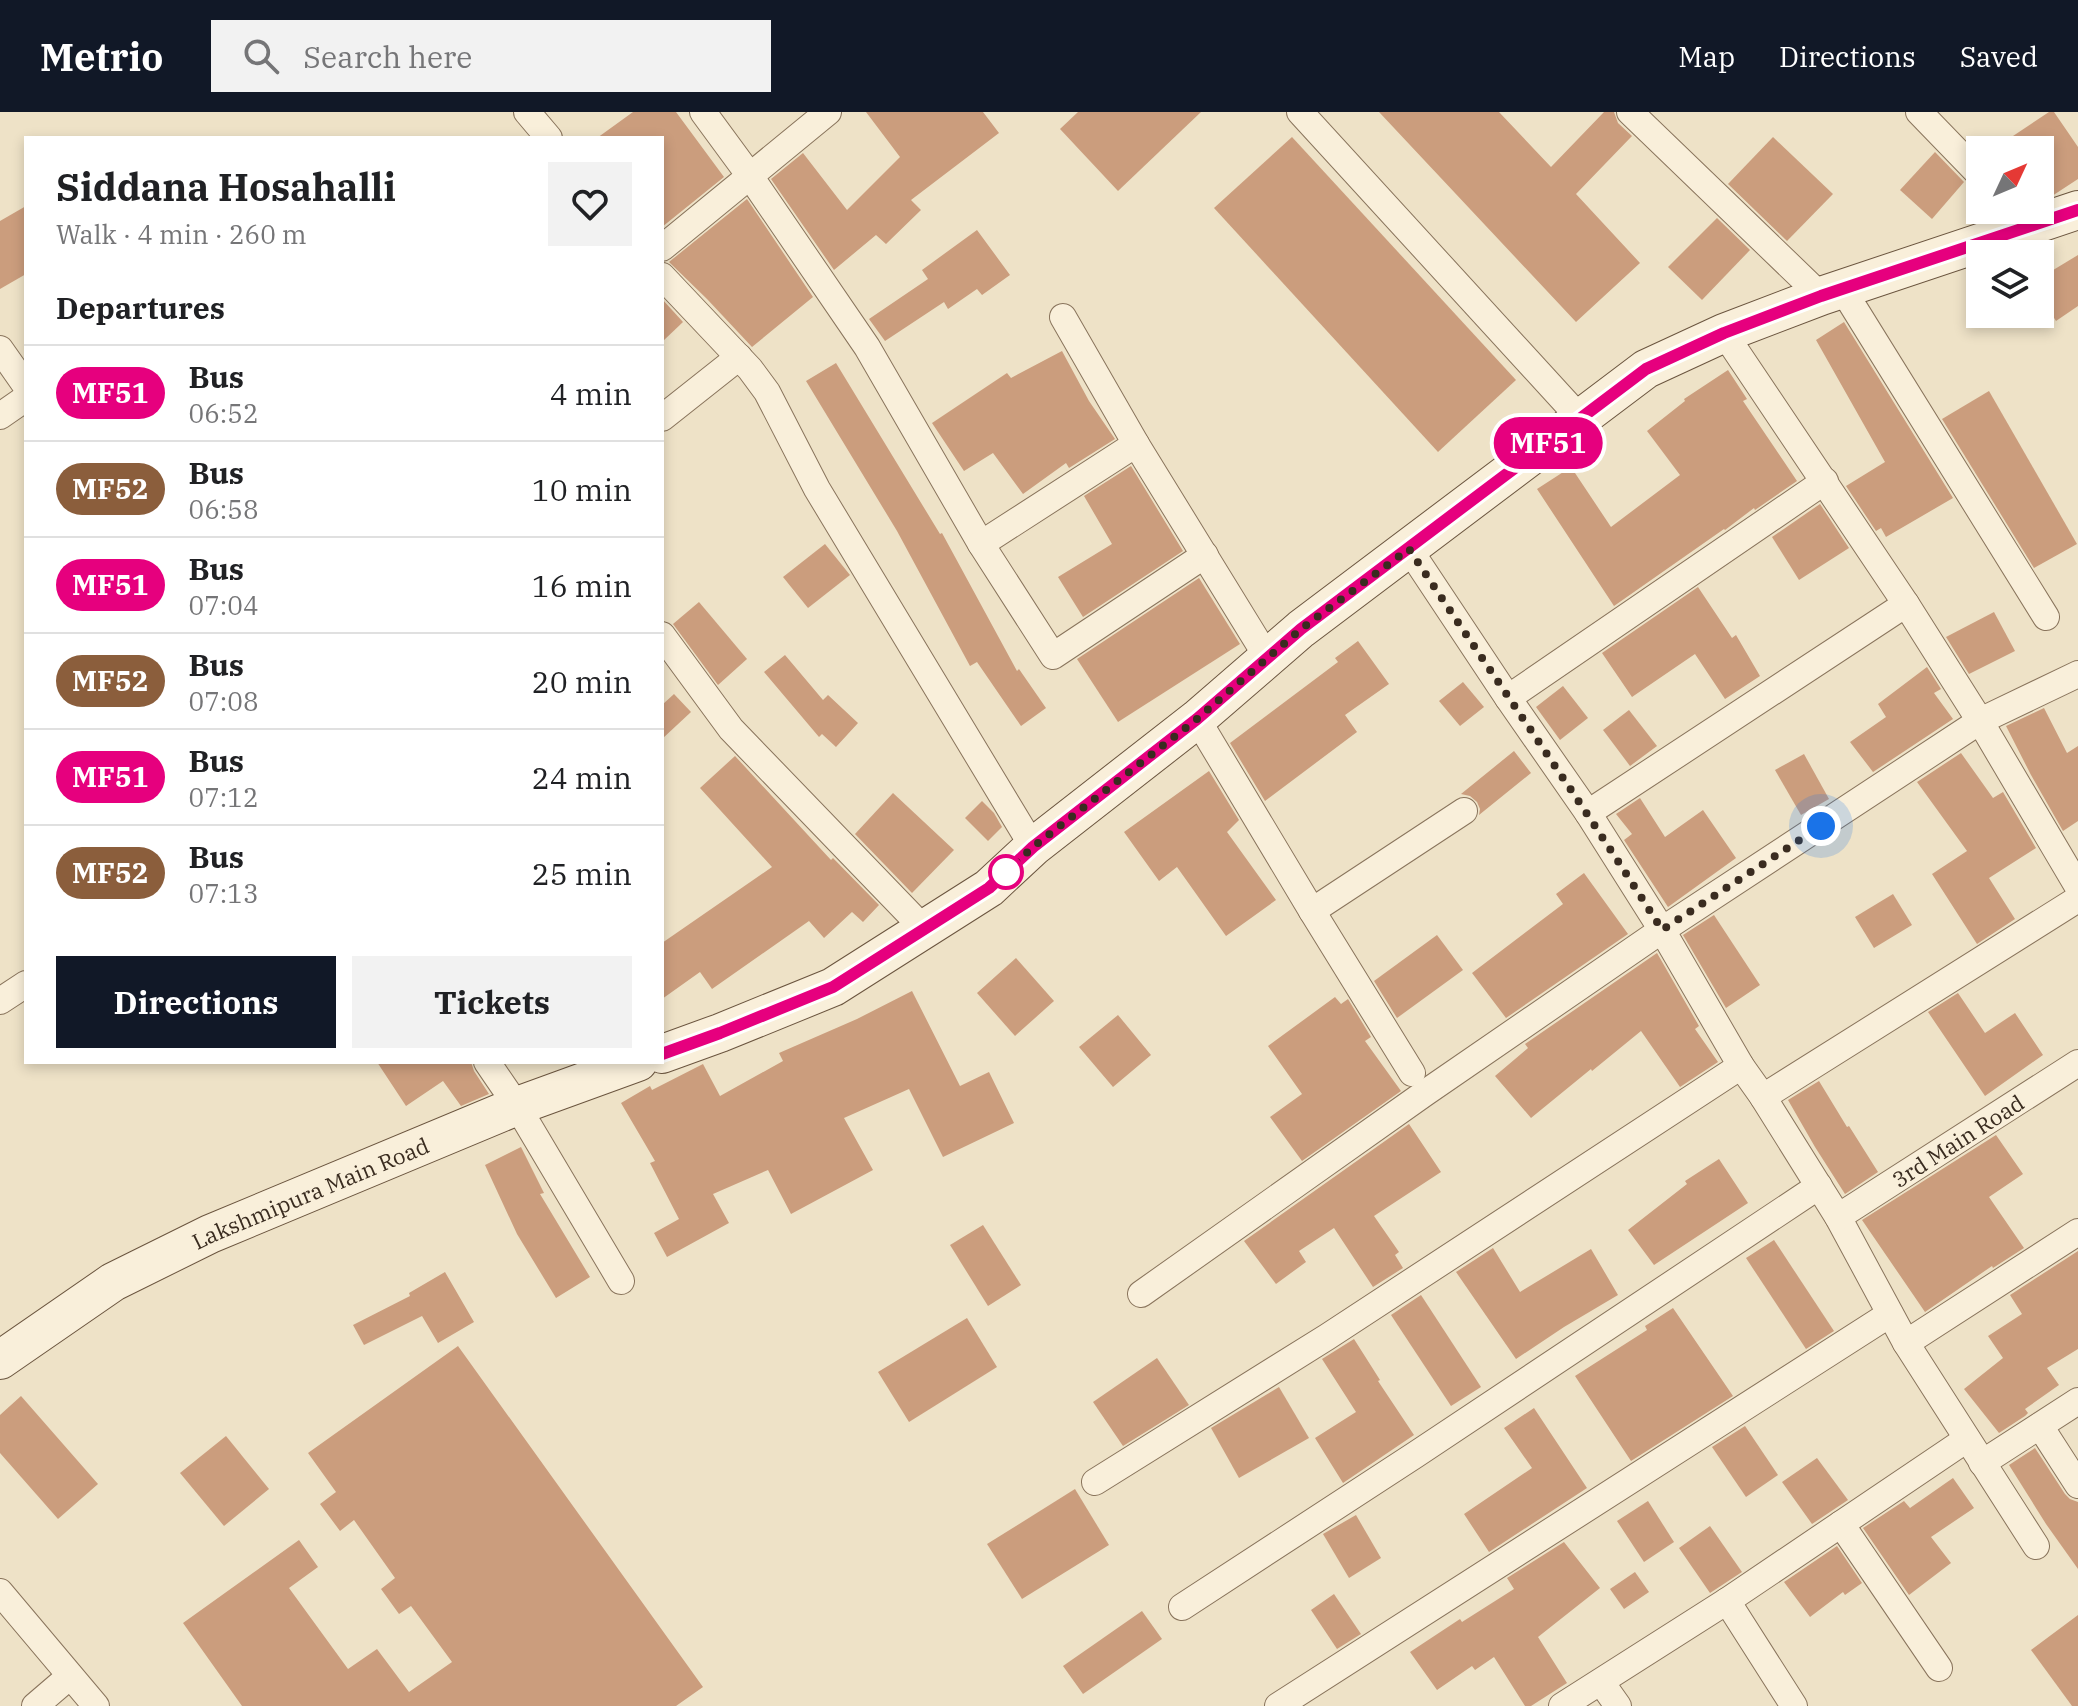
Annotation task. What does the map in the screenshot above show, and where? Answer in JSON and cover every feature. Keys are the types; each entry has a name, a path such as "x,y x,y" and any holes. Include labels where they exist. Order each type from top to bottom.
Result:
{"main road":[{"path":"2054,214 2078,210"},
{"path":"664,1053 833,987 989,888 1033,847 1197,719 1267,657 1646,369 1724,333 2004,224"},
{"name":"Lakshmipura Main Road","path":"0,1360 113,1282 210,1234 517,1106 632,1064"}],"street":[{"path":"527,112 547,136"},
{"path":"703,112 867,347 981,544 1053,656 1205,555"},
{"path":"664,246 828,112"},
{"path":"1300,112 1580,418"},
{"path":"1630,112 1832,293 2046,617"},
{"path":"1919,112 1966,161"},
{"path":"664,278 739,357 767,392 817,489 1033,847"},
{"path":"1063,317 1136,444 1267,657"},
{"path":"1724,333 1906,604 1980,721 2078,887"},
{"path":"0,349 24,383"},
{"path":"664,416 739,357"},
{"path":"0,416 24,399"},
{"path":"981,544 1136,444"},
{"path":"1508,698 1825,481"},
{"path":"1409,549 1588,813 1662,930 1741,1066 1838,1217 1906,1343 2036,1546"},
{"path":"1588,813 1906,604"},
{"path":"664,638 731,729 925,930"},
{"path":"1141,1294 1662,930 1980,721 2078,674"},
{"path":"1197,719 1412,1073"},
{"path":"1312,911 1464,811"},
{"path":"1763,1097 2078,899"},
{"path":"0,1001 24,985"},
{"name":"3rd Main Road","path":"1838,1217 2078,1063"},
{"path":"488,1064 517,1106 621,1281"},
{"path":"1095,1482 1327,1337 1741,1066"},
{"path":"1182,1607 1819,1186"},
{"path":"1906,1343 2078,1232"},
{"path":"1278,1706 1890,1314"},
{"path":"1982,1463 2078,1401"},
{"path":"2040,1426 2078,1485"},
{"path":"1562,1706 1727,1601 1967,1439"},
{"path":"1841,1524 1939,1668"},
{"path":"0,1592 96,1706"},
{"path":"1727,1601 1794,1706"},
{"path":"35,1706 70,1676"},
{"path":"1601,1682 1618,1706"}],"building":[{"path":"633,112 676,112 724,177 664,225 664,136 600,136"},
{"path":"866,112 983,112 999,133 911,200 921,210 886,244 876,235 834,270 771,179 803,153 847,210 900,157"},
{"path":"1078,112 1201,112 1118,191 1060,129"},
{"path":"1379,112 1499,112 1551,167 1604,112 1614,112 1618,123 1632,136 1576,194 1640,263 1576,322"},
{"path":"2049,112 2054,112 2078,147 2078,179 2054,195 2054,136 2013,136"},
{"path":"1292,137 1516,380 1438,452 1214,208"},
{"path":"1773,137 1833,194 1787,241 1728,184"},
{"path":"1935,152 1964,182 1932,219 1900,190"},
{"path":"747,199 813,297 752,347 669,262"},
{"path":"24,207 24,275 0,289 0,221"},
{"path":"1717,218 1750,250 1702,300 1668,267"},
{"path":"977,230 1010,275 982,295 977,289 948,309 944,302 885,341 869,319 928,279 922,270"},
{"path":"2078,255 2078,306 2056,321 2054,318 2054,270"},
{"path":"664,301 683,322 664,340"},
{"path":"1844,322 1953,498 1886,537 1881,528 1876,531 1846,486 1885,462 1816,340"},
{"path":"1062,351 1089,401 1115,439 1069,468 1066,463 1023,494 993,453 964,471 932,423 1007,373 1011,378"},
{"path":"836,363 942,533 1017,671 1019,669 1046,708 1021,726 977,662 970,666 897,531 806,381"},
{"path":"1728,370 1747,399 1743,401 1797,481 1614,606 1537,489 1571,467 1611,527 1680,475 1647,431 1684,399"},
{"path":"1989,391 2077,544 2034,568 1942,419"},
{"path":"1131,466 1183,551 1083,617 1058,577 1112,544 1084,496"},
{"path":"1820,504 1849,548 1799,580 1772,537"},
{"path":"825,544 850,575 808,608 783,577"},
{"path":"1199,578 1240,644 1118,722 1077,659"},
{"path":"1698,587 1732,638 1736,635 1760,676 1725,699 1695,654 1632,697 1602,653"},
{"path":"699,602 747,659 718,685 673,624"},
{"path":"1994,612 2015,651 1969,674 1946,637"},
{"path":"1358,641 1389,684 1345,715 1357,732 1265,801 1230,743 1338,662 1335,658"},
{"path":"785,655 823,700 828,695 858,723 836,747 822,734 819,737 764,672"},
{"path":"1927,667 1941,689 1934,693 1953,719 1873,772 1850,742 1886,717 1878,704"},
{"path":"1463,682 1484,707 1460,726 1439,701"},
{"path":"1563,686 1588,718 1560,740 1536,707"},
{"path":"674,694 691,712 664,737 664,703"},
{"path":"2044,708 2067,753 2078,746 2078,821 2063,831 2006,726"},
{"path":"1629,710 1657,746 1630,766 1603,730"},
{"path":"1514,751 1531,773 1479,815 1477,802 1461,794"},
{"path":"1961,753 1993,798 2003,792 2036,848 1989,878 2015,919 1977,944 1932,874 1967,851 1917,782"},
{"path":"1804,754 1829,799 1801,815 1775,770"},
{"path":"735,756 831,860 833,858 879,905 863,922 852,912 824,938 809,921 712,989 700,972 664,998 664,942 772,867 700,788"},
{"path":"1209,771 1239,820 1227,832 1276,900 1226,936 1177,867 1159,881 1124,832"},
{"path":"893,793 954,850 912,893 855,834"},
{"path":"1640,798 1665,837 1703,810 1736,858 1668,907 1624,840 1632,834 1616,814"},
{"path":"982,801 1002,827 988,841 965,818"},
{"path":"1584,873 1628,934 1506,1018 1472,973 1563,904 1556,894"},
{"path":"1893,894 1912,925 1874,948 1855,917"},
{"path":"1714,915 1760,985 1726,1008 1683,935"},
{"path":"1437,935 1463,970 1397,1018 1374,981"},
{"path":"1657,953 1699,1026 1695,1029 1718,1062 1680,1087 1641,1031 1531,1118 1495,1076 1528,1048 1525,1044"},
{"path":"1016,958 1054,1001 1015,1036 977,993"},
{"path":"912,991 960,1086 989,1072 1014,1123 943,1157 909,1089 844,1118 873,1170 791,1214 768,1170 713,1194 729,1223 667,1257 654,1233 679,1219 650,1163 655,1161 621,1103 650,1086 652,1090 703,1064 720,1096 783,1061 779,1053"},
{"path":"1958,993 1985,1033 2015,1013 2043,1055 1985,1096 1928,1012"},
{"path":"1335,997 1341,1004 1348,999 1371,1037 1365,1041 1401,1091 1302,1161 1270,1117 1302,1094 1268,1046"},
{"path":"1118,1015 1151,1055 1113,1087 1079,1047"},
{"path":"378,1064 472,1064 489,1094 461,1106 443,1081 406,1106"},
{"path":"1819,1081 1878,1172 1845,1194 1788,1100"},
{"path":"1409,1124 1441,1172 1374,1216 1399,1252 1395,1255 1403,1268 1373,1287 1334,1228 1299,1251 1306,1262 1276,1284 1244,1241"},
{"path":"1996,1135 2023,1174 1989,1197 2024,1248 1925,1312 1862,1220"},
{"path":"521,1147 544,1193 540,1194 590,1277 556,1298 517,1234 485,1165"},
{"path":"1719,1159 1748,1203 1654,1265 1628,1230 1687,1184 1685,1181"},
{"path":"983,1225 1021,1285 988,1306 950,1245"},
{"path":"1774,1240 1834,1331 1806,1349 1746,1258"},
{"path":"1493,1248 1520,1292 1591,1249 1618,1295 1516,1359 1456,1272"},
{"path":"2078,1251 2078,1349 2047,1368 2059,1385 2025,1409 2028,1413 2025,1416 1999,1433 1964,1389 2003,1358 1988,1336 2022,1314 2010,1295"},
{"path":"445,1272 474,1322 438,1343 422,1316 364,1345 353,1325 410,1296 409,1293"},
{"path":"1421,1295 1481,1387 1451,1406 1391,1315"},
{"path":"1673,1308 1733,1396 1631,1461 1575,1376 1647,1330 1645,1326"},
{"path":"967,1318 997,1367 909,1422 878,1372"},
{"path":"1354,1339 1414,1435 1343,1483 1315,1438 1356,1412 1322,1359"},
{"path":"458,1346 703,1687 676,1706 242,1706 183,1623 299,1540 318,1567 289,1588 348,1669 377,1649 409,1692 452,1662 411,1606 399,1614 381,1589 395,1578 354,1520 340,1531 320,1504 336,1492 308,1453"},
{"path":"1157,1358 1189,1405 1123,1446 1093,1402"},
{"path":"1279,1387 1309,1438 1239,1478 1211,1428"},
{"path":"21,1396 98,1484 58,1519 0,1453 0,1415"},
{"path":"1534,1408 1587,1488 1489,1552 1464,1514 1532,1468 1504,1428"},
{"path":"1745,1426 1778,1475 1746,1497 1712,1447"},
{"path":"226,1436 269,1489 224,1526 180,1473"},
{"path":"2035,1448 2065,1494 2078,1502 2078,1569 2009,1465"},
{"path":"1817,1458 1848,1500 1812,1524 1782,1482"},
{"path":"1953,1478 1974,1508 1931,1537 1951,1563 1909,1595 1863,1528 1904,1501 1910,1508"},
{"path":"1075,1489 1109,1545 1022,1599 987,1544"},
{"path":"1648,1501 1674,1542 1644,1562 1617,1521"},
{"path":"1356,1515 1381,1558 1349,1578 1323,1534"},
{"path":"1710,1526 1742,1572 1710,1593 1679,1548"},
{"path":"1564,1542 1600,1588 1538,1637 1567,1683 1531,1706 1525,1706 1494,1657 1475,1670 1472,1666 1437,1690 1410,1652 1514,1589 1507,1578"},
{"path":"1837,1546 1862,1583 1845,1595 1843,1592 1810,1617 1784,1582"},
{"path":"1635,1572 1649,1592 1624,1609 1610,1589"},
{"path":"1334,1594 1361,1634 1337,1649 1311,1610"},
{"path":"1142,1611 1162,1639 1083,1694 1063,1666"},
{"path":"2078,1615 2078,1706 2072,1706 2031,1650"}],"bus line":[{"name":"MF51","path":"664,1053 833,987 989,888 1033,847 1197,719 1301,629 1646,369 1724,333 1821,296 2078,210"}],"route":[{"path":"1006,872 1033,847 1197,719 1301,629 1409,549 1588,813 1662,930 1821,826"}]}
